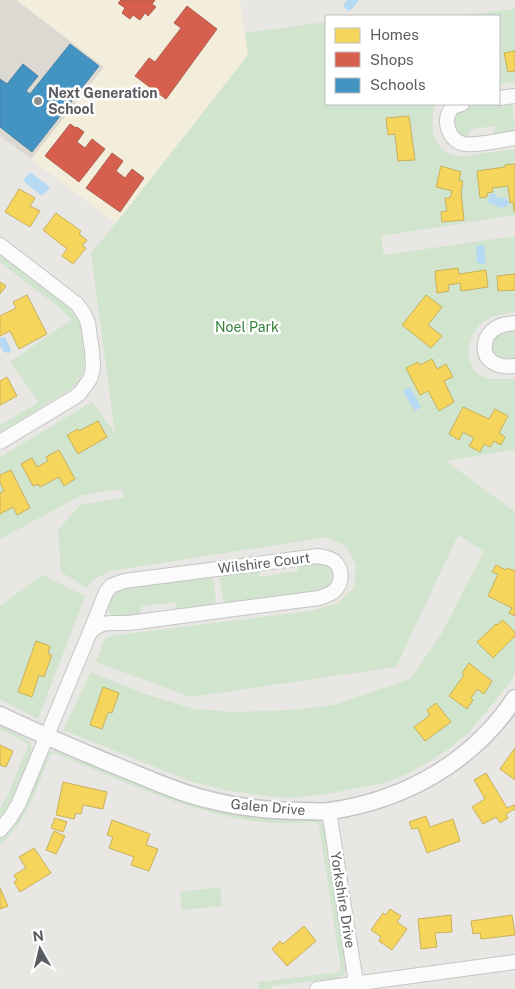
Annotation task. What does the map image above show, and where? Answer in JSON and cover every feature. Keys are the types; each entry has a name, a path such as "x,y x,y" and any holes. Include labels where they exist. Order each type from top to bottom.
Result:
{"street":[{"path":"500,98 515,96"},
{"path":"459,105 451,110 448,115 447,126 455,140 465,144 515,138"},
{"path":"0,245 77,304 88,323 93,366 91,377 80,393 0,442"},
{"path":"515,323 495,328 488,334 484,348 486,355 491,361 502,366 515,366"},
{"name":"Wilshire Court","path":"0,830 19,803 86,639 106,592 111,586 124,581 318,556 334,561 341,573 337,588 333,592 319,598 144,621 106,622 90,632"},
{"name":"Galen Drive","path":"0,715 47,737 191,795 242,807 271,810 329,811 378,800 425,781 476,745 492,729 515,698"},
{"name":"Yorkshire Drive","path":"329,811 356,986"},
{"path":"317,989 356,986 515,962"}],"shaded area":[{"name":"Next Generation School","path":"0,0 16,0 104,67 31,159 0,136"},
{"path":"16,0 240,0 248,55 116,223 31,159 104,67"}],"green space":[{"path":"515,9 515,82 500,84 500,15 466,15"},
{"name":"Noel Park","path":"325,22 325,105 435,105 433,131 439,146 445,151 453,155 466,156 515,149 515,215 381,236 384,255 515,236 515,312 493,317 481,323 473,334 469,354 470,362 475,372 488,379 515,379 515,450 446,461 515,512 515,673 510,683 469,732 446,751 413,771 388,782 319,795 290,798 225,790 193,782 63,730 91,672 145,694 194,709 234,712 292,710 333,705 410,679 441,635 484,551 458,535 396,667 191,697 96,662 104,640 110,636 311,611 338,603 354,588 356,565 346,546 327,537 110,571 93,580 87,588 61,572 58,530 80,505 124,498 123,489 82,495 0,539 0,457 92,402 115,433 91,253 248,55 245,33"},
{"path":"506,100 512,103 515,129 510,134 493,136 496,126 471,129 466,139 455,133 451,115 466,105 500,105"},
{"path":"0,254 73,312 79,322 84,366 80,378 71,389 0,433 0,425 39,402 10,362 71,320 62,310 0,262"},
{"path":"515,326 515,361 501,361 491,353 489,340 493,334"},
{"path":"302,559 332,566 333,580 328,588 324,591 231,605 223,600 220,578 226,570 263,565 258,577 298,571"},
{"path":"204,573 213,578 216,600 210,608 174,613 177,602 142,606 138,618 117,619 109,611 107,602 112,590"},
{"path":"42,575 85,596 38,719 0,699 0,606"},
{"path":"0,725 28,740 31,745 31,753 18,787 0,818 0,808 9,792 28,746 26,742 0,729"},
{"path":"56,750 150,789 192,803 249,816 316,818 319,820 326,830 346,967 344,974 339,978 272,986 272,989 259,989 258,982 339,972 341,969 319,825 316,822 262,822 208,812 156,795 54,753 50,755 24,815 0,845 0,838 13,824 47,753"},
{"path":"220,887 222,906 182,910 180,892"}],"water":[{"path":"347,0 359,0 348,11 344,7"},
{"path":"30,172 50,187 42,196 23,181"},
{"path":"495,194 498,198 505,198 508,200 508,205 502,208 492,203 489,204 489,195"},
{"path":"484,246 486,262 480,264 476,262 476,247"},
{"path":"1,337 5,337 11,349 10,352 4,352 0,346"},
{"path":"410,387 421,407 415,411 403,391"}],"building: Homes":[{"path":"515,51 515,71 508,72 504,53"},
{"path":"409,116 415,160 398,161 395,134 388,135 386,118"},
{"path":"515,164 515,211 513,202 510,203 508,186 492,188 493,192 487,193 487,197 480,198 477,171"},
{"path":"441,166 461,172 459,181 463,181 461,192 464,220 442,222 441,212 447,211 445,198 450,198 452,191 436,187"},
{"path":"19,189 35,198 30,206 40,211 30,227 5,212"},
{"path":"56,213 81,231 79,234 87,240 82,246 86,248 73,264 62,256 67,249 43,230"},
{"path":"458,268 459,274 486,270 488,287 461,291 460,283 448,285 449,291 437,293 435,271"},
{"path":"515,274 515,290 498,291 497,276"},
{"path":"0,282 6,286 0,294"},
{"path":"27,295 47,334 19,349 10,331 0,336 0,316 16,308 13,302"},
{"path":"426,295 442,307 428,325 442,336 431,348 402,325"},
{"path":"432,359 437,369 446,364 453,377 444,381 454,402 439,411 428,391 420,395 406,368 418,362 420,365"},
{"path":"7,377 17,396 0,405 0,381"},
{"path":"463,407 489,419 495,409 508,416 499,433 505,437 501,445 494,441 490,447 484,444 480,452 469,446 474,438 463,432 459,440 449,434"},
{"path":"98,421 107,437 78,454 67,435"},
{"path":"59,450 75,479 64,486 59,477 40,487 38,484 33,486 21,464 32,458 37,467 48,461 46,457"},
{"path":"11,470 30,508 17,515 13,507 0,514 0,493 4,491 0,482 0,475"},
{"path":"496,565 506,570 508,568 515,571 515,616 509,613 512,608 488,596 498,574 492,572"},
{"path":"503,620 515,632 515,636 493,658 477,642"},
{"path":"36,641 50,646 48,654 52,655 44,677 39,675 32,697 18,692"},
{"path":"469,663 492,681 484,694 477,689 467,709 449,696 464,675 462,673"},
{"path":"103,687 119,693 112,713 108,712 102,729 90,725"},
{"path":"436,703 451,722 425,741 414,727 430,715 427,710"},
{"path":"0,745 13,751 6,767 0,765"},
{"path":"515,748 515,780 500,769"},
{"path":"486,773 507,808 514,805 515,807 515,809 506,814 508,818 500,823 496,817 483,824 472,807 485,799 474,780"},
{"path":"63,782 107,792 103,809 83,805 81,814 76,813 74,819 56,815"},
{"path":"426,816 430,827 453,819 460,841 427,853 418,828 412,829 409,822"},
{"path":"55,818 67,822 63,832 51,828"},
{"path":"112,820 150,834 146,845 158,849 149,871 131,865 134,857 109,848 113,837 107,835"},
{"path":"54,831 65,836 56,854 46,850"},
{"path":"34,848 51,873 20,892 14,882 17,880 14,875 26,868 19,857"},
{"path":"0,888 8,906 0,909"},
{"path":"390,909 401,916 397,922 407,929 392,950 379,941 381,937 371,930 383,913 386,915"},
{"path":"451,915 452,932 435,933 437,947 421,949 418,919"},
{"path":"512,915 515,935 481,939 480,933 473,934 471,921"},
{"path":"304,926 316,941 287,966 272,949 280,941 283,944"}],"building: Shops":[{"path":"121,0 155,0 152,4 156,7 148,16 145,13 140,20 133,15 130,19 122,13 125,8 118,3"},
{"path":"187,6 217,29 166,99 135,76 149,58 155,62 181,28 174,23"},
{"path":"70,124 84,132 77,142 85,148 92,139 105,149 79,182 45,156"},
{"path":"112,153 123,161 116,171 125,178 132,169 144,178 120,212 86,188"}],"building: Schools":[{"path":"70,44 99,66 32,152 0,127 0,79 7,84 23,64 38,76 26,91 30,94"}],"place":[{"name":"Next Generation School","path":"38,101"}]}
